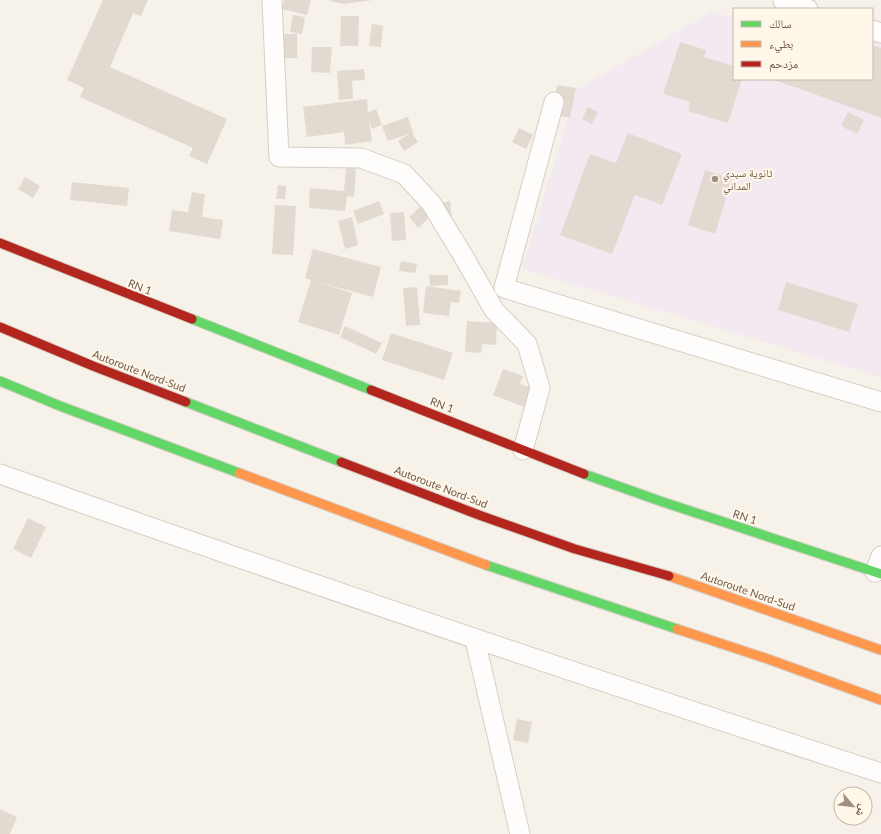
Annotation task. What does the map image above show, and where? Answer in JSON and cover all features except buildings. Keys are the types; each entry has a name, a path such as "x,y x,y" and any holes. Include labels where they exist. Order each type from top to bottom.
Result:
{"main road":[{"name":"RN 1","path":"0,243 568,468 660,501 879,567"},
{"name":"Autoroute Nord-Sud","path":"0,327 156,391 480,515 575,549 652,570 881,650"},
{"path":"0,381 82,414 474,561 768,659 881,700"}],"street":[{"path":"272,0 279,157 361,158 404,174 430,203 465,259 494,310 527,344 540,388 523,450"},
{"path":"783,1 805,8"},
{"path":"554,102 504,288 881,402"},
{"path":"0,474 215,551 475,640 881,773"},
{"path":"475,640 520,834"}],"shaded area":[{"name":"ثانوية سيدي المداني","path":"712,12 733,18 733,80 873,80 873,39 881,42 881,377 522,269 577,89"}],"traffic: fast":[{"path":"192,319 371,390"},
{"path":"0,381 60,406 239,473"},
{"path":"186,402 341,462"},
{"path":"584,474 660,501 881,574"},
{"path":"486,565 677,629"}],"traffic: slow":[{"path":"239,473 486,565"},
{"path":"669,576 881,650"},
{"path":"677,629 768,659 881,700"}],"traffic: jam":[{"path":"0,243 192,319"},
{"path":"0,327 93,366 186,402"},
{"path":"371,390 584,474"},
{"path":"341,462 479,515 575,549 669,576"}],"place":[{"name":"ثانوية سيدي المداني","path":"715,179"}]}
